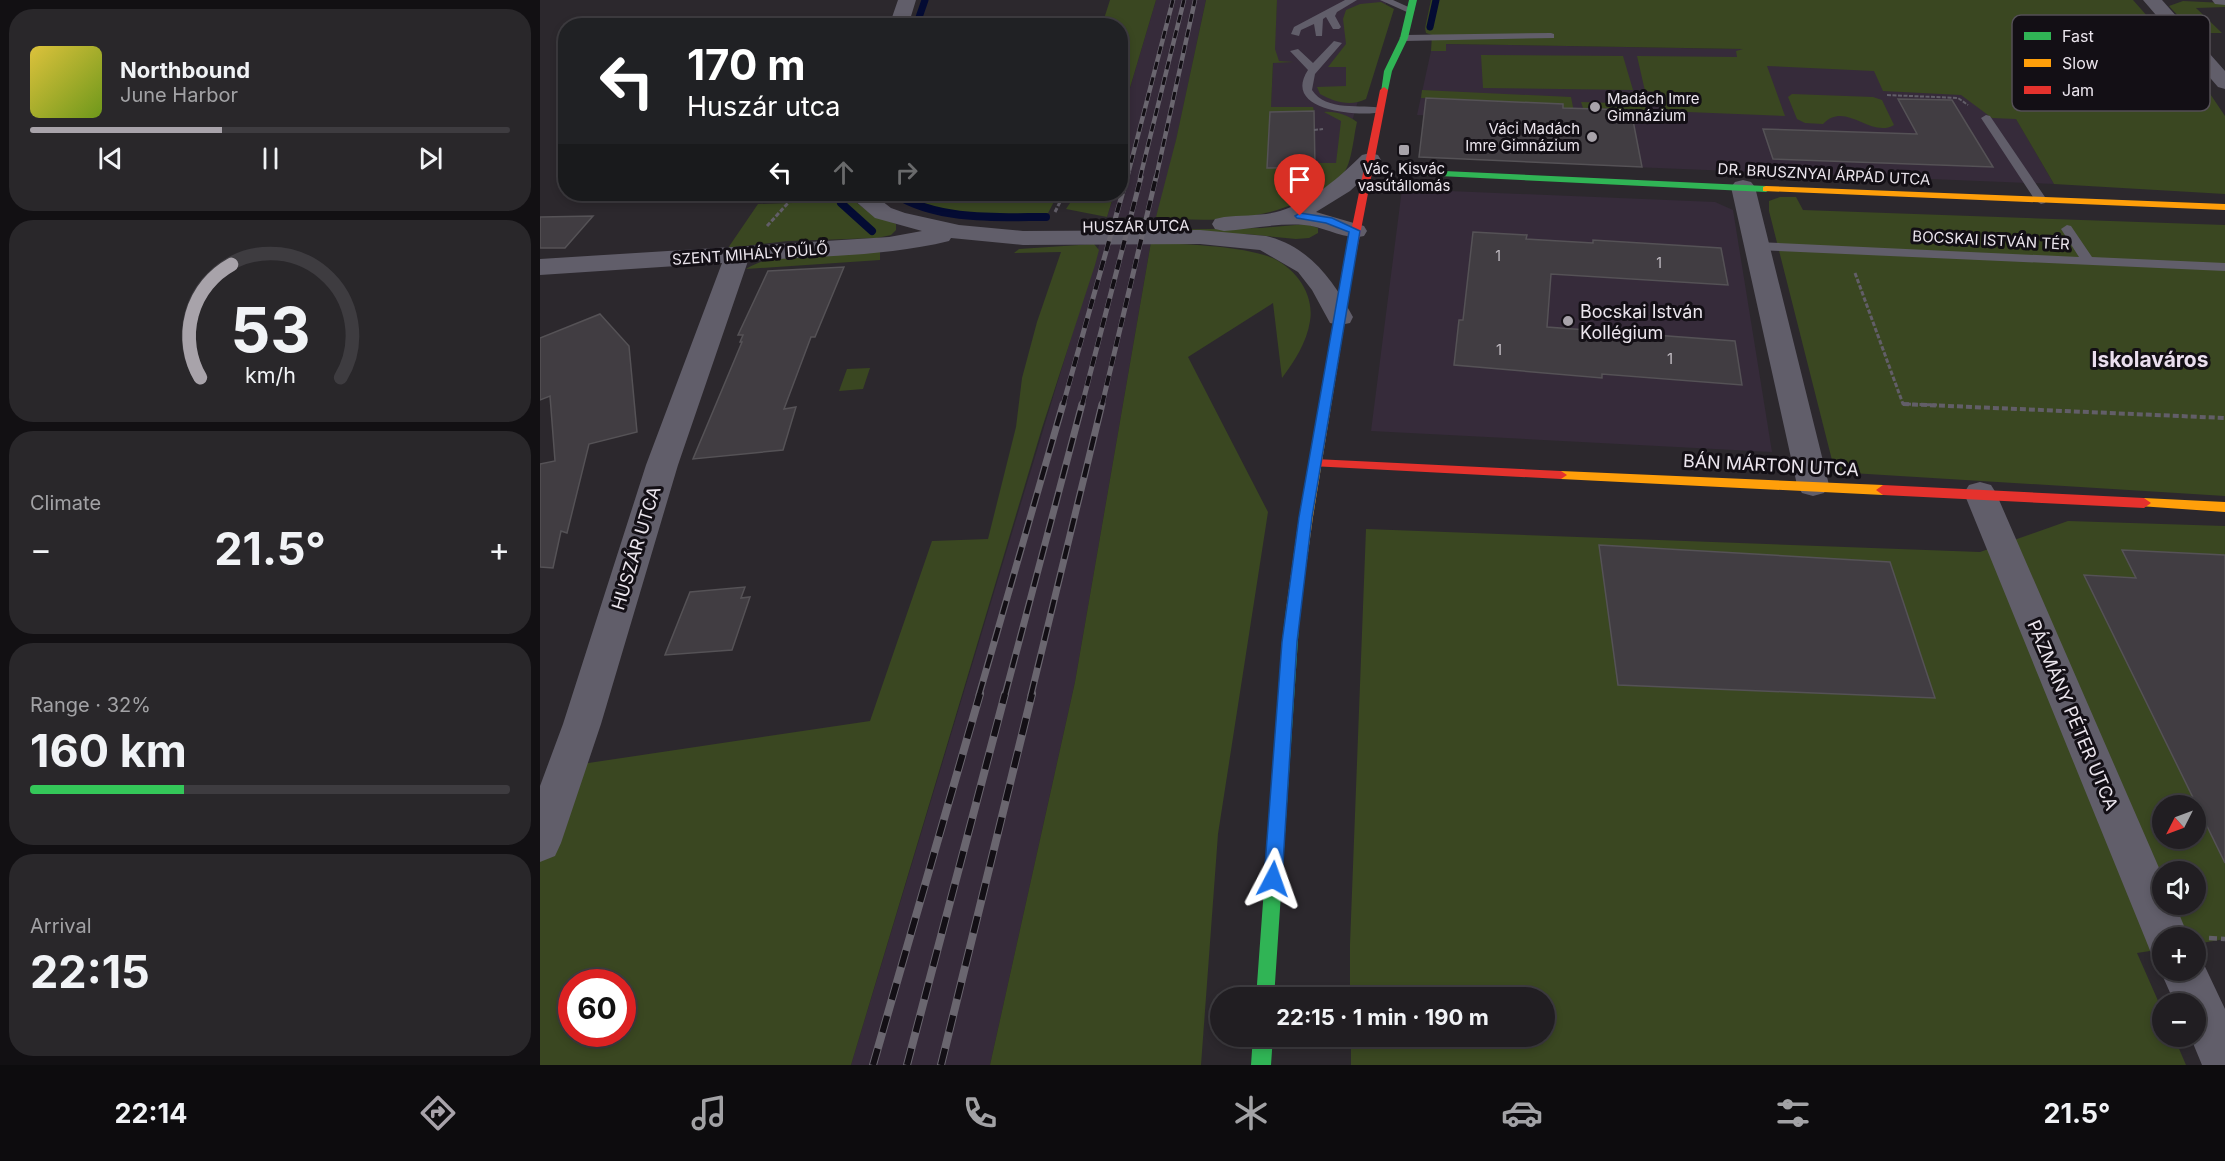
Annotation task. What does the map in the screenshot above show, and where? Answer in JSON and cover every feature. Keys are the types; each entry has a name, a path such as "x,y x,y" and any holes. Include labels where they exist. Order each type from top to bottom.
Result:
{"street":[{"path":"901,18 907,0"},
{"path":"2152,0 2165,15"},
{"path":"1266,987 1289,642 1315,463 1354,231 1379,110 1388,71 1404,38 1412,5"},
{"path":"2210,66 2225,83"},
{"name":"HUSZÁR UTCA","path":"1285,217 1335,193 1350,182 1370,160"},
{"name":"DR. BRUSZNYAI ÁRPÁD UTCA","path":"1422,173 2225,207"},
{"path":"1743,187 1813,485"},
{"name":"HUSZÁR UTCA","path":"868,201 883,213 898,219 959,232 1042,239 1223,238 1266,243 1312,243 1354,231"},
{"name":"HUSZÁR UTCA","path":"987,234 1049,228 1233,224 1285,217 1315,217 1354,231"},
{"name":"SZENT MIHÁLY DŰLŐ","path":"540,267 890,244 959,232"},
{"name":"HUSZÁR UTCA","path":"1266,243 1292,256 1307,267 1324,287 1340,317"},
{"name":"HUSZÁR UTCA","path":"540,843 582,724 662,465 737,255"},
{"name":"BÁN MÁRTON UTCA","path":"1315,463 1980,493 2225,507"},
{"name":"PÁZMÁNY PÉTER UTCA","path":"1980,493 2162,927"},
{"path":"2188,981 2225,1061"},
{"path":"1261,1065 1262,1047"}],"lane":[{"path":"1296,34 1297,29 1352,0"},
{"path":"1385,0 1412,5"},
{"path":"1320,7 1333,10"},
{"path":"1333,10 1330,16 1336,27"},
{"path":"1318,18 1319,39 1314,70 1306,87 1311,96 1322,104 1341,109 1379,110"},
{"path":"1404,38 1551,36"},
{"path":"1314,70 1338,43"},
{"path":"1295,51 1314,70"},
{"path":"1986,118 2041,200"},
{"path":"2067,228 2088,261"},
{"name":"BOCSKAI ISTVÁN TÉR","path":"1756,246 2225,267"}],"path":[{"path":"1887,95 1958,98 1986,118"},
{"path":"1314,130 1324,129"},
{"path":"762,231 789,202"},
{"path":"1847,250 1903,404 2225,418"}],"shaded area":[{"path":"1156,0 1206,0 1165,193 1156,217 1107,217 1112,201 1128,201 1128,94"},
{"path":"1277,0 1387,0 1339,167 1267,168"},
{"path":"1445,44 1978,53 2054,184 1584,165 1581,146 1547,121 1417,115 1431,51 1445,51"},
{"name":"Bocskai István Kollégium","path":"1402,189 1715,202 1733,210 1772,452 1371,431"},
{"path":"1100,242 1151,242 1075,682 990,1065 851,1065"}],"green space":[{"path":"1110,0 1156,0 1128,94 1128,18 1104,18"},
{"path":"1206,0 1277,0 1275,49 1279,61 1294,62 1273,63 1271,107 1313,107 1314,111 1270,112 1267,168 1314,167 1315,163 1336,163 1341,121 1324,112 1341,114 1357,122 1351,154 1345,171 1337,180 1320,191 1282,209 1241,218 1198,220 1156,217 1176,140"},
{"path":"1431,0 2133,0 2146,15 2012,15 2012,111 2210,111 2210,94 2225,116 2225,194 2054,184 2016,119 1992,118 1961,95 1883,91 1874,71 1767,66 1785,116 1663,111 1656,92 1645,91 1637,56 1737,57 1736,51 1743,49 1446,44 1446,51 1431,51 1432,35 1426,33"},
{"path":"2183,1 2225,3 2225,7 2196,8 2203,15 2177,15 2169,6"},
{"path":"1381,2 1394,9 1366,99 1354,103 1343,102 1320,94 1317,87 1346,86 1346,67 1328,67 1346,44 1343,19 1346,10 1360,4"},
{"path":"2210,21 2222,33 2210,33"},
{"path":"1481,55 1623,56 1633,90 1483,88"},
{"path":"1422,90 1571,97 1575,117 1564,117 1562,104 1421,98"},
{"path":"1792,94 1873,97 1882,100 1894,125 1885,128 1876,127 1840,116 1823,124 1805,123 1797,119 1788,97"},
{"path":"1581,102 1647,104 1647,110 1583,108"},
{"path":"1780,197 1796,197 1803,210 2225,225 2225,496 1835,472 1769,211 1769,201"},
{"path":"854,201 872,214 896,224 896,230 891,235 877,238 788,241 728,248 758,204"},
{"path":"905,201 1054,201 1046,217 966,215 924,208"},
{"path":"1071,201 1112,201 1107,217 1066,209"},
{"path":"1307,224 1318,228 1318,233 1309,238 1296,239 1246,234 1152,234 1153,230 1262,228"},
{"path":"1151,242 1237,249 1274,259 1284,265 1299,280 1305,289 1311,310 1303,344 1282,378 1273,303 1188,357 1268,512 1218,834 1201,1065 990,1065 1075,682"},
{"path":"1094,244 1099,250 1042,428 851,1065 540,1065 540,806 555,768 870,721 932,541 988,539 1016,427 1022,378 1037,322 1061,252 1014,253 1019,249"},
{"path":"880,250 880,260 746,269 760,262 793,254"},
{"path":"870,368 863,389 839,391 847,369"},
{"path":"2068,521 2225,526 2225,939 2206,942 2206,927 2152,927 2152,951 2137,953 2155,993 2152,993 2152,1047 2178,1047 2186,1065 1351,1065 1351,1047 1555,1047 1555,987 1350,987 1366,529 1980,552"}],"building":[{"path":"1426,98 1563,104 1563,108 1631,110 1642,167 1419,157"},
{"path":"1898,99 1952,100 1993,167 1773,159 1763,129 1917,134"},
{"path":"1314,111 1315,167 1267,168 1270,112"},
{"path":"593,216 565,248 540,248 540,217"},
{"path":"1473,232 1527,235 1526,239 1593,243 1593,240 1721,248 1728,285 1551,274 1547,327 1735,341 1742,385 1602,374 1602,378 1454,365 1459,320 1463,320"},
{"path":"844,267 815,337 811,337 784,409 796,407 783,450 693,459 742,342 740,342 743,335 738,335 768,271"},
{"path":"600,314 629,346 637,432 589,444 567,533 561,531 553,568 540,567 540,464 555,461 550,396 540,400 540,338"},
{"path":"1599,545 1890,562 1935,698 1618,685"},
{"path":"2122,550 2225,555 2225,863 2206,824 2206,795 2192,795 2084,575 2136,578"},
{"path":"745,587 741,598 750,597 732,650 665,655 690,592"}],"waterway":[{"path":"919,18 925,0"},
{"path":"1430,27 1436,0"},
{"path":"908,201 930,209 968,216 1046,217"},
{"path":"841,203 872,231"}],"railway":[{"path":"1128,174 1173,0"},
{"path":"1140,178 1184,0"},
{"path":"1156,178 1195,0"},
{"path":"1082,405 1141,177"},
{"path":"1102,405 1156,177"},
{"path":"1063,405 1120,201"},
{"path":"979,695 1063,404"},
{"path":"1005,695 1082,404"},
{"path":"1031,695 1102,404"},
{"path":"873,1065 980,694"},
{"path":"907,1065 1005,694"},
{"path":"941,1065 1032,694"}],"traffic: fast":[{"path":"1384,90 1388,71 1404,38 1413,0"},
{"path":"1422,173 1766,189"},
{"path":"1266,987 1293,610"},
{"path":"1261,1065 1262,1047"}],"traffic: slow":[{"path":"1766,189 2225,207"},
{"path":"1293,610 1306,517 1348,271"},
{"path":"1561,475 1883,490"},
{"path":"2144,503 2225,507"}],"traffic: jam":[{"path":"1348,271 1384,90"},
{"path":"1315,463 1561,475"},
{"path":"1883,490 2144,503"}],"place":[{"name":"Madách Imre Gimnázium","path":"1595,107"},
{"name":"Váci Madách Imre Gimnázium","path":"1592,137"},
{"name":"Vác, Kisvác vasútállomás","path":"1404,150"},
{"name":"Bocskai István Kollégium","path":"1568,321"}],"district":[{"name":"Iskolaváros","path":"2150,359"}],"route":[{"path":"1273,879 1289,642 1306,517 1354,231 1328,220 1300,216"}]}
